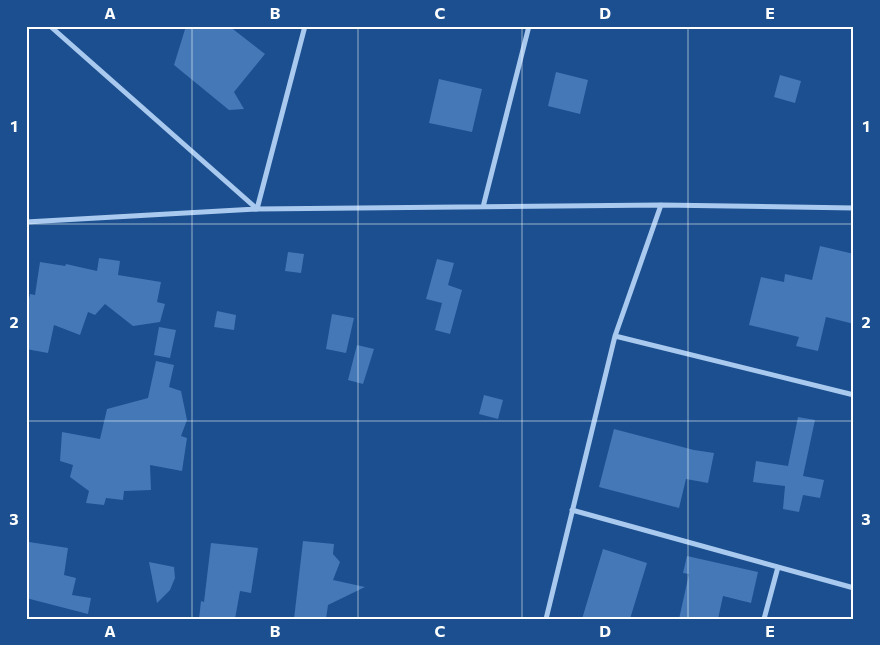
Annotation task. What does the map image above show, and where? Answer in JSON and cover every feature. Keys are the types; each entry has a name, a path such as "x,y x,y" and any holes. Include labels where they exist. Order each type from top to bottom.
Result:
{"street":[{"path":"50,26 258,209"},
{"path":"258,209 305,26"},
{"path":"483,207 529,26"},
{"path":"26,222 258,209 661,206 854,208"},
{"path":"546,619 615,336 661,206"},
{"path":"615,336 854,395"},
{"path":"572,510 854,588"},
{"path":"764,619 778,567"}],"building":[{"path":"186,26 229,26 265,54 234,92 244,109 229,110 174,65"},
{"path":"556,72 588,80 580,114 548,106"},
{"path":"780,75 801,81 795,103 774,97"},
{"path":"439,79 482,89 472,132 429,123"},
{"path":"820,246 854,254 854,324 826,317 818,351 796,346 799,337 749,325 761,277 784,282 785,274 812,280"},
{"path":"288,252 304,254 301,273 285,271"},
{"path":"99,258 120,261 118,275 161,282 157,302 165,304 160,322 133,326 105,304 95,315 88,312 80,335 54,325 48,353 26,349 26,314 30,294 35,295 40,262 65,266 66,264 97,271"},
{"path":"437,259 454,263 448,285 462,290 450,334 435,330 442,303 426,299"},
{"path":"217,311 236,315 234,330 214,327"},
{"path":"332,314 354,318 346,353 326,349"},
{"path":"159,327 176,330 170,358 154,355"},
{"path":"357,345 374,349 363,384 348,380"},
{"path":"156,361 174,365 169,387 181,391 187,420 181,436 187,438 182,471 150,465 151,490 124,491 123,500 106,498 104,505 86,503 89,491 70,477 73,465 60,461 62,432 100,439 107,409 148,398"},
{"path":"484,395 503,400 498,419 479,414"},
{"path":"798,417 815,420 803,476 824,480 820,498 803,495 799,512 783,509 785,486 753,482 756,461 788,466"},
{"path":"614,429 694,450 714,453 708,483 686,479 679,508 599,487"},
{"path":"303,541 334,544 333,554 340,562 333,580 365,587 328,605 326,619 294,619"},
{"path":"29,542 68,548 64,575 76,578 72,595 91,598 88,614 26,598 26,558"},
{"path":"211,543 258,548 251,593 240,591 235,619 199,619 201,601 204,602"},
{"path":"603,549 647,563 630,619 582,619"},
{"path":"687,556 758,572 751,603 723,596 718,619 679,619 689,574 683,573"},
{"path":"149,562 174,567 175,578 170,590 157,603"}]}
